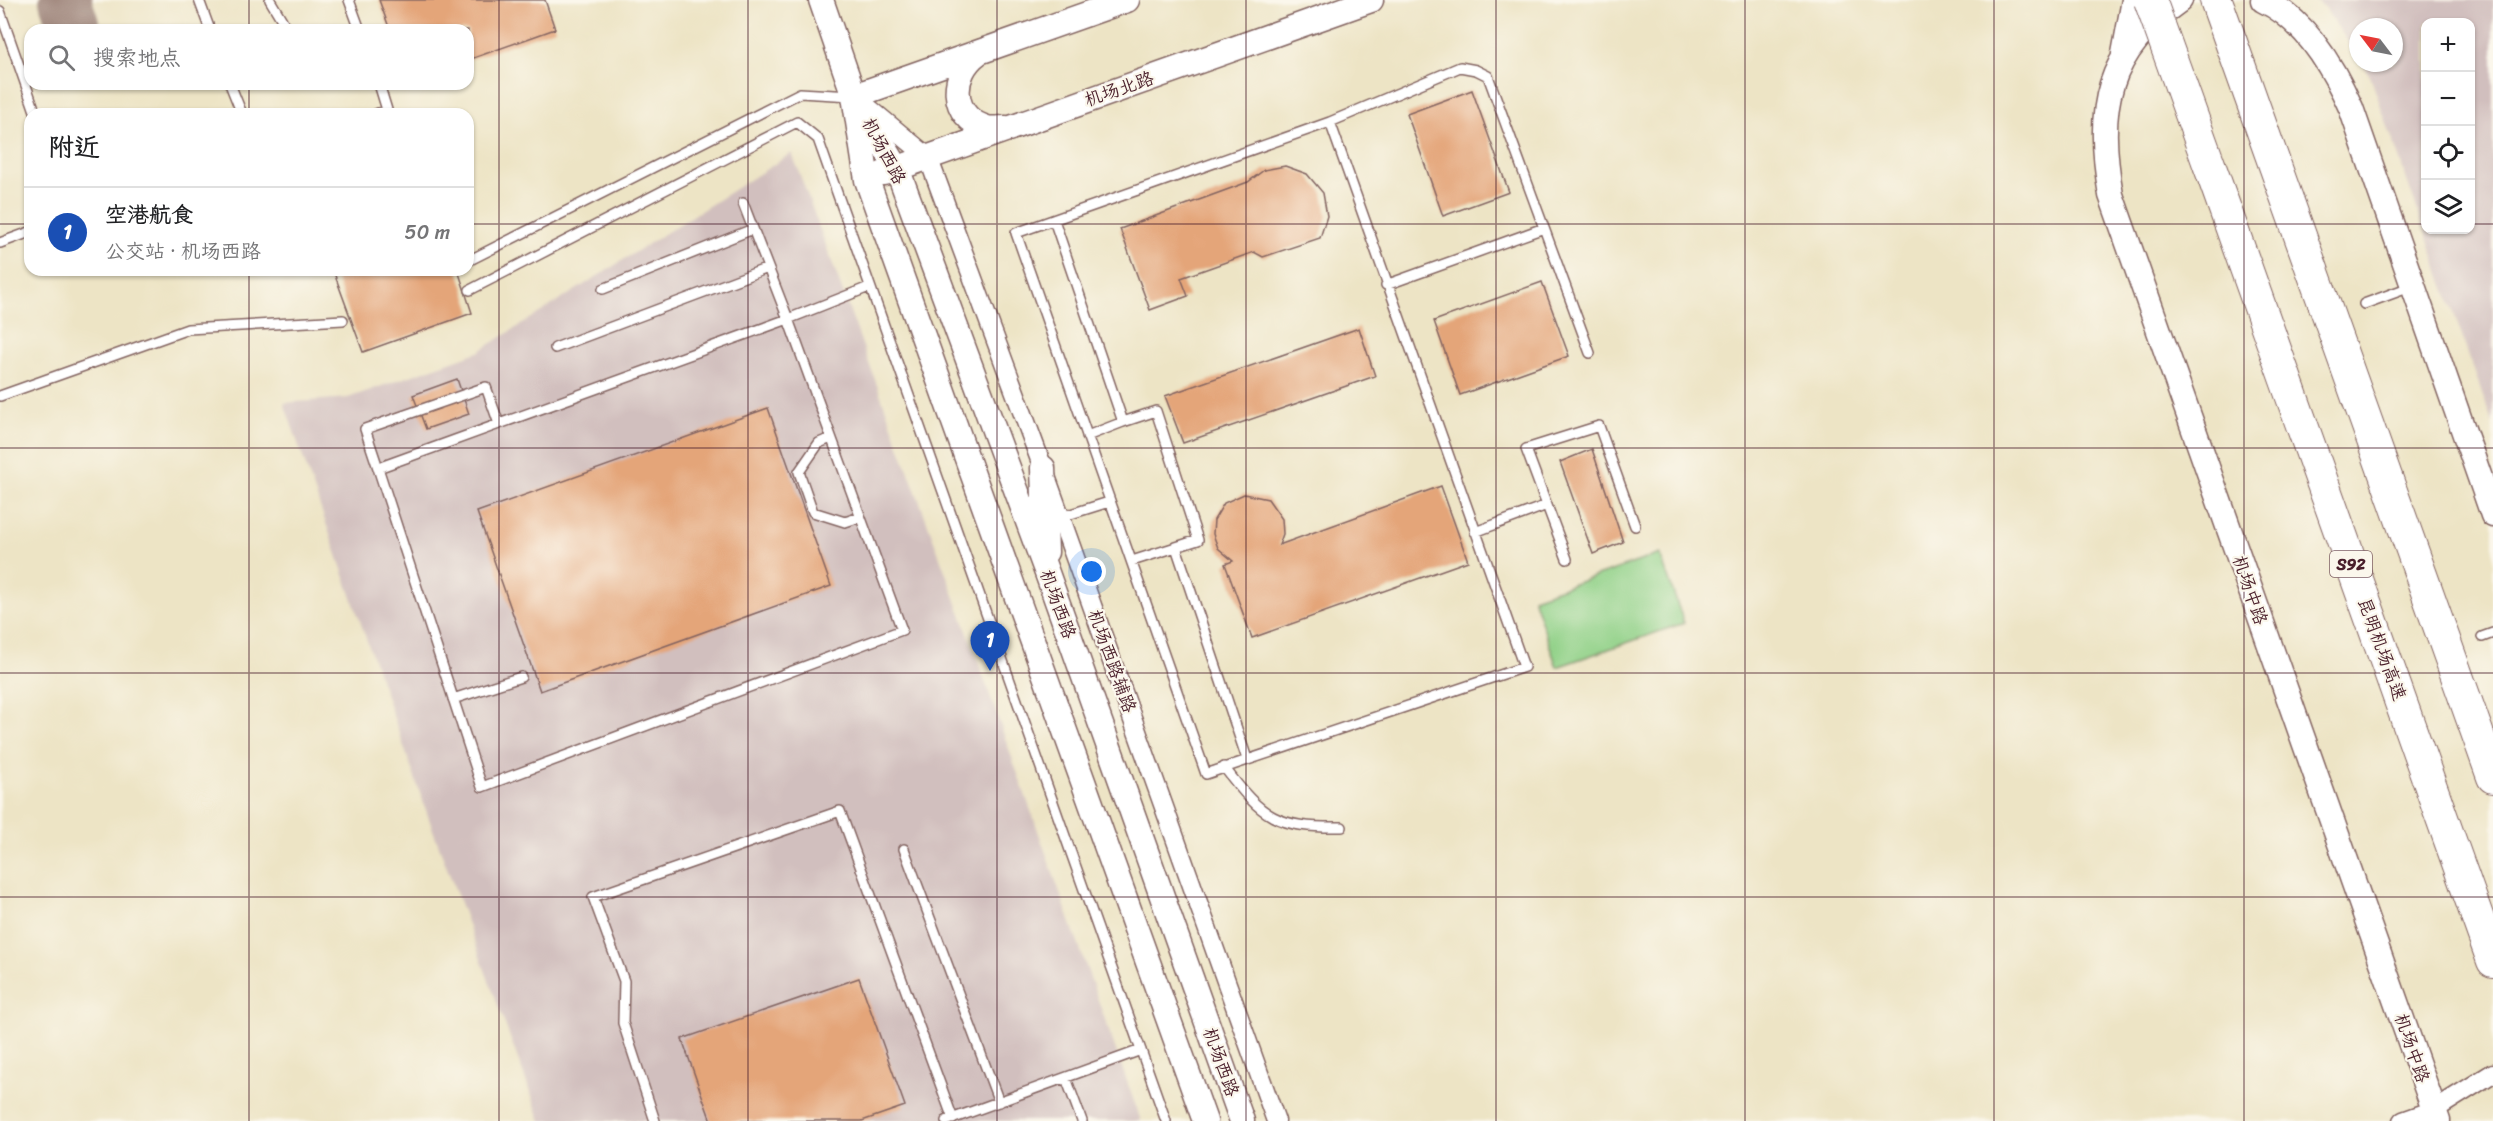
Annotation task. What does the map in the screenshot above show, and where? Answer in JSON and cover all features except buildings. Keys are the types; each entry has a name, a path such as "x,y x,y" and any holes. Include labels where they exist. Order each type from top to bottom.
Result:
{"highway":[{"name":"昆明机场高速","path":"2150,0 2493,961"},
{"path":"2216,0 2493,777"}],"main road":[{"name":"机场西路","path":"821,0 854,96 867,180 1205,1121"},
{"path":"854,96 1127,0"},
{"name":"机场北路","path":"867,180 1371,0"},
{"name":"机场中路","path":"2124,54 2134,0"},
{"name":"机场中路","path":"2180,0 2155,18 2124,54 2116,70 2106,113 2105,162 2111,195 2436,1115"},
{"path":"2263,0 2295,24 2318,48 2337,75 2351,108 2493,515"},
{"path":"983,50 966,62 957,81 958,101 969,118 987,128 1008,128"},
{"name":"机场西路","path":"854,96 897,168 1047,573 1242,1121"},
{"path":"1043,468 1047,573"}],"street":[{"path":"854,96 928,157"},
{"name":"机场西路辅路","path":"928,157 1043,468 1276,1121"},
{"path":"2403,1121 2436,1115 2493,1073"}],"lane":[{"path":"199,0 208,24"},
{"path":"270,0 284,24"},
{"path":"349,0 358,24"},
{"path":"0,11 24,80"},
{"path":"1329,122 1524,667 1206,774 1016,233 1329,122 1460,67 1476,70 1488,76 1590,353"},
{"path":"28,90 34,108"},
{"path":"232,90 240,108"},
{"path":"381,90 386,108"},
{"path":"474,258 800,93 854,96"},
{"path":"470,290 797,122 818,139 1166,1121"},
{"path":"499,424 486,387 365,429 482,787 902,630 743,203"},
{"path":"1054,220 1123,422"},
{"path":"1386,285 1544,228"},
{"path":"603,289 753,230"},
{"path":"0,243 24,234"},
{"path":"555,348 768,268"},
{"path":"378,468 788,319 869,286"},
{"path":"2364,304 2413,286"},
{"path":"0,396 188,330 343,320"},
{"path":"1087,436 1156,411 1198,540 1132,561"},
{"path":"1567,559 1526,449 1599,426 1635,526"},
{"path":"831,438 819,443 799,472 813,512 845,522 860,517"},
{"path":"1060,517 1109,502"},
{"path":"1475,532 1547,505"},
{"path":"1176,547 1247,759"},
{"path":"2482,637 2493,633"},
{"path":"453,699 521,677"},
{"path":"1224,767 1247,798 1268,816 1303,828 1342,827"},
{"path":"655,1121 623,1023 624,981 594,897 840,811 949,1120 1141,1050"},
{"path":"904,849 999,1102"},
{"path":"1066,1078 1082,1121"}],"shaded area":[{"path":"2316,0 2493,0 2493,424 2426,234 2475,234 2475,18 2421,18 2421,220 2368,72 2403,72 2403,18 2349,18 2349,43 2323,6"},
{"path":"792,153 971,642 1141,1121 541,1121 433,830 284,403 348,398 478,352"}],"green space":[{"path":"1660,554 1684,623 1557,667 1533,598"}],"taxiway":[{"path":"65,0 73,24"}],"place":[{"name":"空港航食","path":"990,671"}]}
